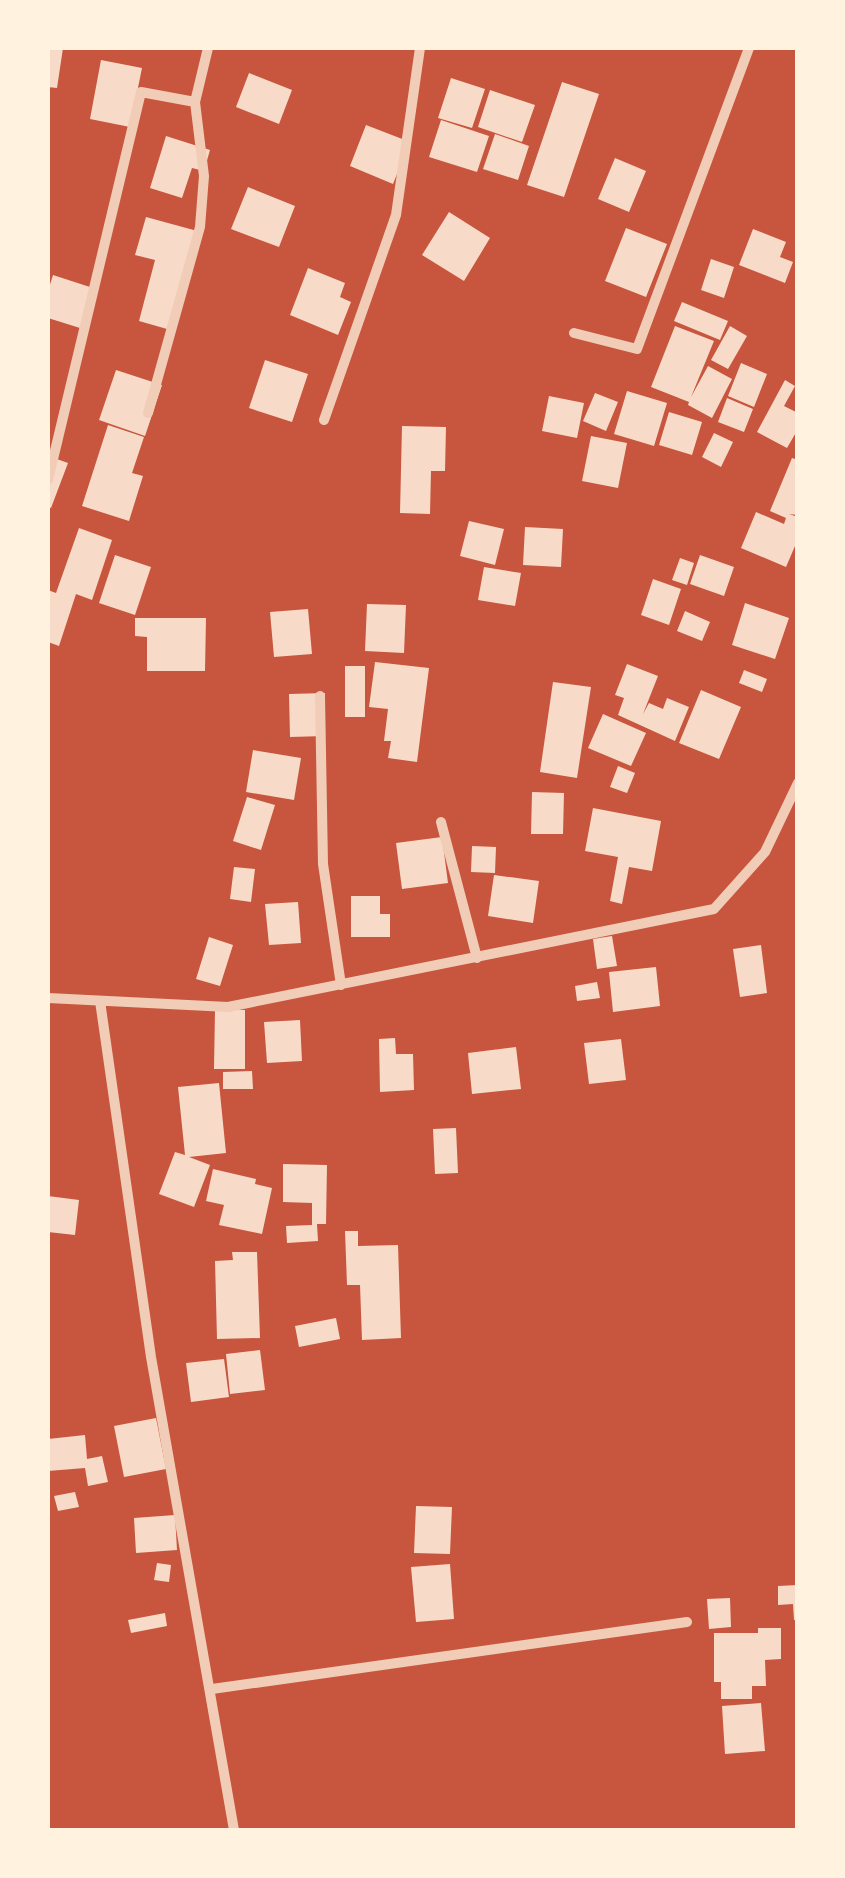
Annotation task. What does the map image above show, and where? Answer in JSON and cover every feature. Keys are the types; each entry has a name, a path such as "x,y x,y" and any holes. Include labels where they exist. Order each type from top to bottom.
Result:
{"street":[{"path":"148,414 200,227 204,176 195,102 208,48"},
{"path":"324,420 396,216 420,48"},
{"path":"574,333 637,348 748,48"},
{"path":"48,480 140,92 195,102"},
{"path":"320,696 323,864 340,985"},
{"path":"48,998 228,1007 714,910 765,852 798,783"},
{"path":"441,822 477,958"},
{"path":"100,1001 151,1357 234,1830"},
{"path":"212,1689 688,1622"}],"building":[{"path":"48,48 63,48 57,88 48,87"},
{"path":"101,60 142,68 130,127 90,119"},
{"path":"249,73 292,90 279,124 236,107"},
{"path":"451,78 485,89 472,128 438,118"},
{"path":"562,82 599,94 564,197 527,185"},
{"path":"490,90 535,105 522,142 478,127"},
{"path":"441,120 489,136 477,172 429,157"},
{"path":"366,125 410,142 393,184 350,166"},
{"path":"495,134 529,146 518,180 483,169"},
{"path":"166,136 210,150 204,171 192,168 182,198 150,188"},
{"path":"615,158 646,171 629,212 598,199"},
{"path":"248,187 295,206 279,247 231,229"},
{"path":"449,212 490,238 464,281 422,255"},
{"path":"146,217 201,232 174,331 139,321 155,260 135,255"},
{"path":"626,228 667,244 646,297 605,281"},
{"path":"753,229 786,242 780,257 793,262 785,283 739,265"},
{"path":"711,259 734,267 724,298 701,290"},
{"path":"308,268 345,283 340,297 351,302 338,335 290,315"},
{"path":"53,275 93,288 80,328 48,318 48,291"},
{"path":"682,302 728,321 720,340 674,321"},
{"path":"675,326 714,341 691,397 708,366 732,379 712,418 688,405 689,402 651,387"},
{"path":"730,326 747,336 728,369 711,360"},
{"path":"265,360 308,374 292,422 249,408"},
{"path":"741,363 767,374 754,407 728,396"},
{"path":"116,370 162,385 145,436 99,420"},
{"path":"785,380 795,386 784,406 798,413 798,429 787,448 757,432"},
{"path":"627,391 667,403 654,446 614,434"},
{"path":"595,393 618,402 606,431 583,421"},
{"path":"549,396 584,403 577,438 542,431"},
{"path":"727,398 753,409 744,432 718,422"},
{"path":"669,412 702,422 692,455 659,445"},
{"path":"108,425 144,437 132,473 143,476 129,521 82,506"},
{"path":"402,426 446,427 445,471 431,471 430,514 400,513"},
{"path":"714,433 733,442 721,467 702,457"},
{"path":"591,436 627,443 618,488 582,481"},
{"path":"51,457 68,463 51,508 48,467"},
{"path":"792,458 798,460 798,515 789,514 798,517 798,539 786,567 741,548 756,512 784,524 786,518 770,511"},
{"path":"469,521 504,529 495,565 460,556"},
{"path":"525,527 563,529 561,567 523,565"},
{"path":"79,528 112,540 92,600 76,594 59,646 48,642 48,590 56,593"},
{"path":"115,555 151,567 135,615 99,603"},
{"path":"700,555 734,567 724,596 690,584"},
{"path":"680,558 694,563 687,585 672,580"},
{"path":"484,567 521,573 515,606 478,600"},
{"path":"653,579 681,589 669,625 641,615"},
{"path":"745,603 789,618 775,659 732,645"},
{"path":"367,604 406,605 404,653 365,651"},
{"path":"308,609 312,654 274,657 270,612"},
{"path":"685,611 710,622 702,641 677,631"},
{"path":"135,618 206,618 205,671 147,671 147,637 135,636"},
{"path":"375,662 429,668 417,762 388,758 391,741 384,741 388,709 369,707"},
{"path":"627,664 658,676 643,714 649,703 663,709 667,698 689,707 675,741 618,715 624,698 615,695"},
{"path":"345,666 365,666 365,717 345,717"},
{"path":"744,670 767,679 762,692 739,683"},
{"path":"553,682 591,687 577,778 540,772"},
{"path":"701,690 741,707 719,759 679,743"},
{"path":"325,693 325,736 290,737 289,694"},
{"path":"603,714 646,733 631,766 588,748"},
{"path":"253,750 301,758 294,800 246,792"},
{"path":"618,766 635,773 627,793 610,787"},
{"path":"532,792 564,793 563,834 531,834"},
{"path":"247,797 275,805 261,850 233,841"},
{"path":"593,808 661,821 652,871 629,867 622,904 610,901 618,857 585,851"},
{"path":"442,837 448,883 402,889 396,843"},
{"path":"472,846 496,847 495,873 471,872"},
{"path":"234,867 255,869 251,902 230,899"},
{"path":"494,875 539,881 533,923 488,916"},
{"path":"351,896 380,896 380,914 390,914 390,937 351,937"},
{"path":"298,902 301,943 269,945 265,904"},
{"path":"612,936 617,966 597,969 593,939"},
{"path":"209,937 233,945 220,986 196,979"},
{"path":"761,945 767,993 740,997 733,949"},
{"path":"656,967 660,1006 613,1012 609,972"},
{"path":"597,982 600,998 577,1001 575,986"},
{"path":"215,1010 245,1010 245,1069 214,1069"},
{"path":"300,1020 302,1061 267,1063 264,1022"},
{"path":"395,1038 396,1054 413,1054 414,1090 380,1092 379,1039"},
{"path":"621,1039 626,1080 589,1084 584,1043"},
{"path":"516,1047 521,1089 472,1094 468,1053"},
{"path":"252,1071 253,1089 223,1089 223,1072"},
{"path":"219,1083 226,1153 189,1157 210,1165 194,1207 159,1194 175,1152 185,1155 178,1087"},
{"path":"456,1128 458,1173 435,1174 433,1129"},
{"path":"283,1164 327,1165 326,1224 317,1224 318,1241 287,1243 286,1226 312,1225 312,1203 283,1202"},
{"path":"213,1169 256,1179 255,1184 272,1188 262,1234 219,1225 224,1205 206,1201"},
{"path":"48,1196 79,1200 75,1235 48,1232"},
{"path":"345,1231 358,1231 358,1246 398,1245 401,1338 362,1340 360,1285 347,1285"},
{"path":"232,1252 257,1252 260,1338 217,1339 215,1261 233,1260"},
{"path":"336,1318 340,1339 299,1347 295,1326"},
{"path":"260,1350 265,1390 230,1394 226,1354"},
{"path":"224,1359 229,1397 191,1402 186,1363"},
{"path":"156,1418 166,1469 124,1477 114,1426"},
{"path":"85,1435 87,1459 102,1456 108,1482 88,1486 85,1468 48,1471 48,1439"},
{"path":"75,1492 79,1507 58,1511 54,1496"},
{"path":"416,1506 452,1507 450,1554 414,1553"},
{"path":"175,1515 177,1550 136,1553 134,1518"},
{"path":"157,1563 171,1565 169,1582 154,1580"},
{"path":"450,1564 454,1619 416,1622 411,1567"},
{"path":"798,1585 798,1620 794,1620 793,1604 778,1605 778,1586"},
{"path":"730,1598 731,1627 709,1629 707,1599"},
{"path":"165,1613 167,1626 131,1633 128,1620"},
{"path":"758,1628 781,1628 781,1659 765,1660 766,1686 752,1686 752,1699 721,1699 721,1682 714,1682 714,1633 758,1633"},
{"path":"761,1703 765,1751 725,1754 722,1706"}]}
